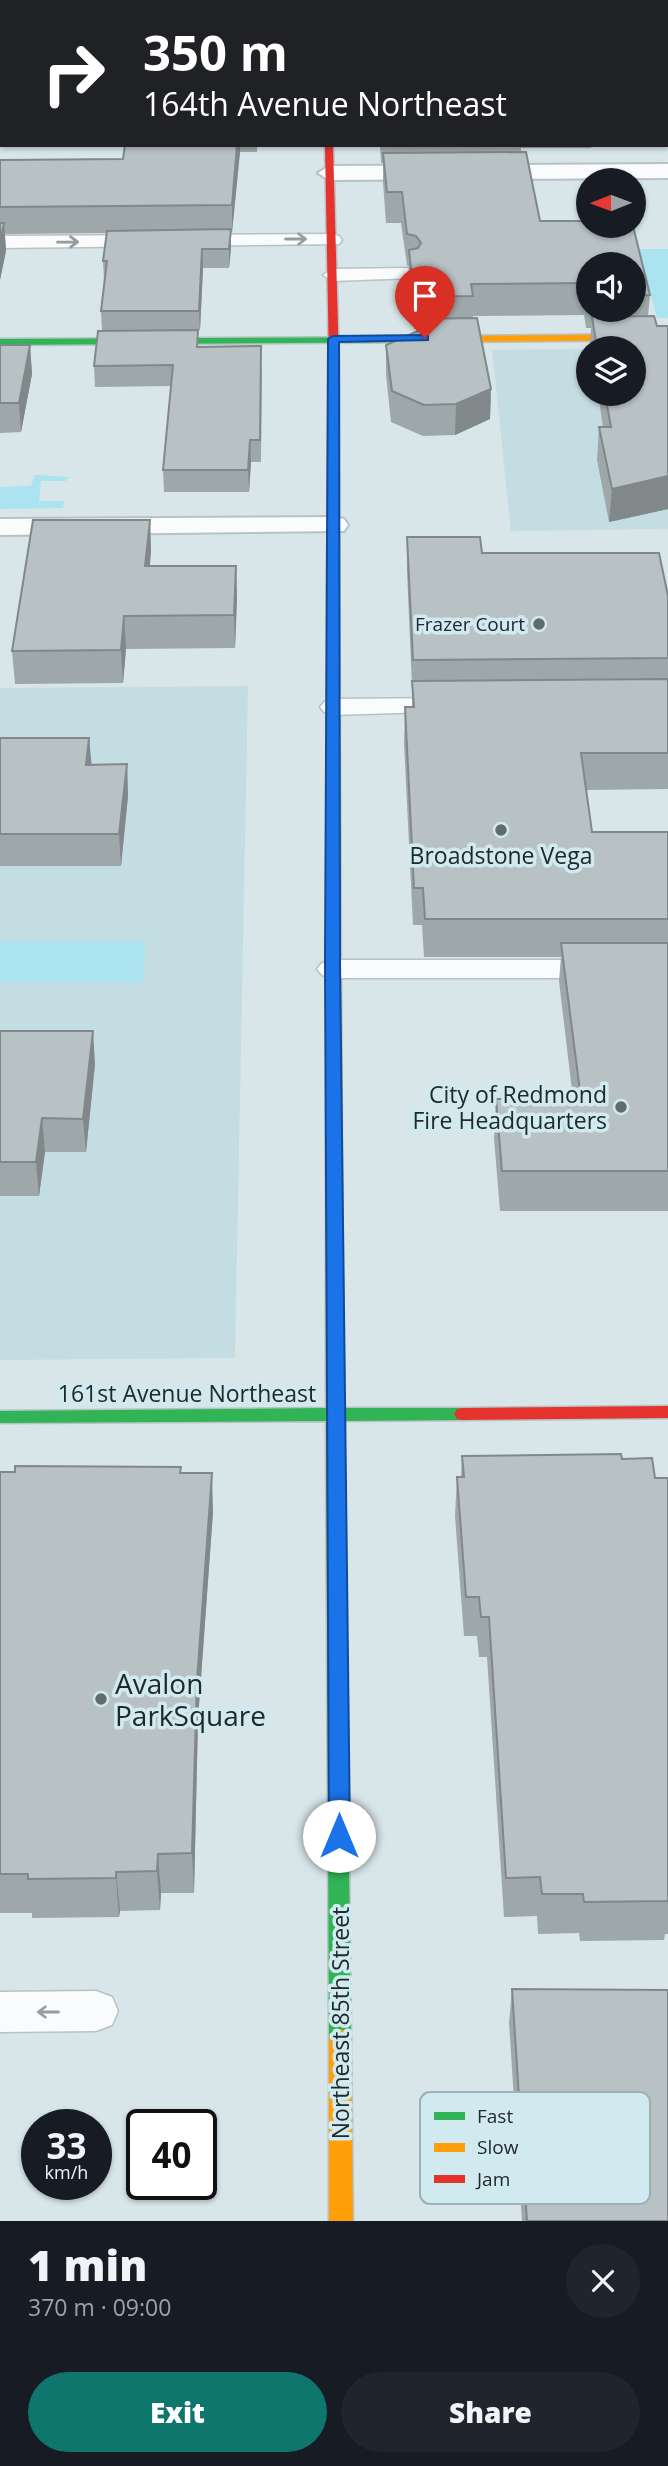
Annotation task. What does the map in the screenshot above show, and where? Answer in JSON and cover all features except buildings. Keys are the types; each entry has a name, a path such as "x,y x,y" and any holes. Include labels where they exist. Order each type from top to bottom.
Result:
{"street":[{"name":"Northeast 85th Street","path":"329,147 333,275 332,969 341,2221"},
{"path":"329,173 668,171"},
{"path":"0,342 668,337"},
{"path":"0,527 334,524"},
{"name":"161st Avenue Northeast","path":"0,1417 668,1412"}],"lane":[{"path":"0,242 332,240"},
{"path":"333,275 408,274"},
{"path":"333,707 480,706"},
{"path":"332,969 668,969"},
{"path":"0,2012 96,2011"}],"shaded area":[{"path":"638,249 668,249 668,318 657,318 646,278 646,252 639,252"},
{"path":"646,348 668,348 668,529 511,531 492,350 576,349 576,406 646,406"},
{"path":"35,475 69,477 66,481 41,481 39,501 64,501 63,508 0,509 0,487 31,486"},
{"path":"248,686 235,1358 0,1360 0,688"},
{"path":"0,941 146,941 142,983 0,983"}],"traffic: fast":[{"path":"0,342 441,339"},
{"path":"333,585 334,1188"},
{"path":"335,1406 340,2039"},
{"path":"0,1417 463,1414"}],"traffic: slow":[{"path":"441,339 668,337"},
{"path":"333,585 334,364"},
{"path":"334,1188 335,1406"},
{"path":"340,2039 341,2221"}],"traffic: jam":[{"path":"329,147 334,364"},
{"path":"463,1414 668,1412"}],"place":[{"name":"Frazer Court","path":"539,624"},
{"name":"Broadstone Vega","path":"501,830"},
{"name":"City of Redmond Fire Headquarters","path":"621,1107"},
{"name":"Avalon ParkSquare","path":"101,1699"}],"route":[{"path":"339,1836 332,960 333,339 425,338"}]}
